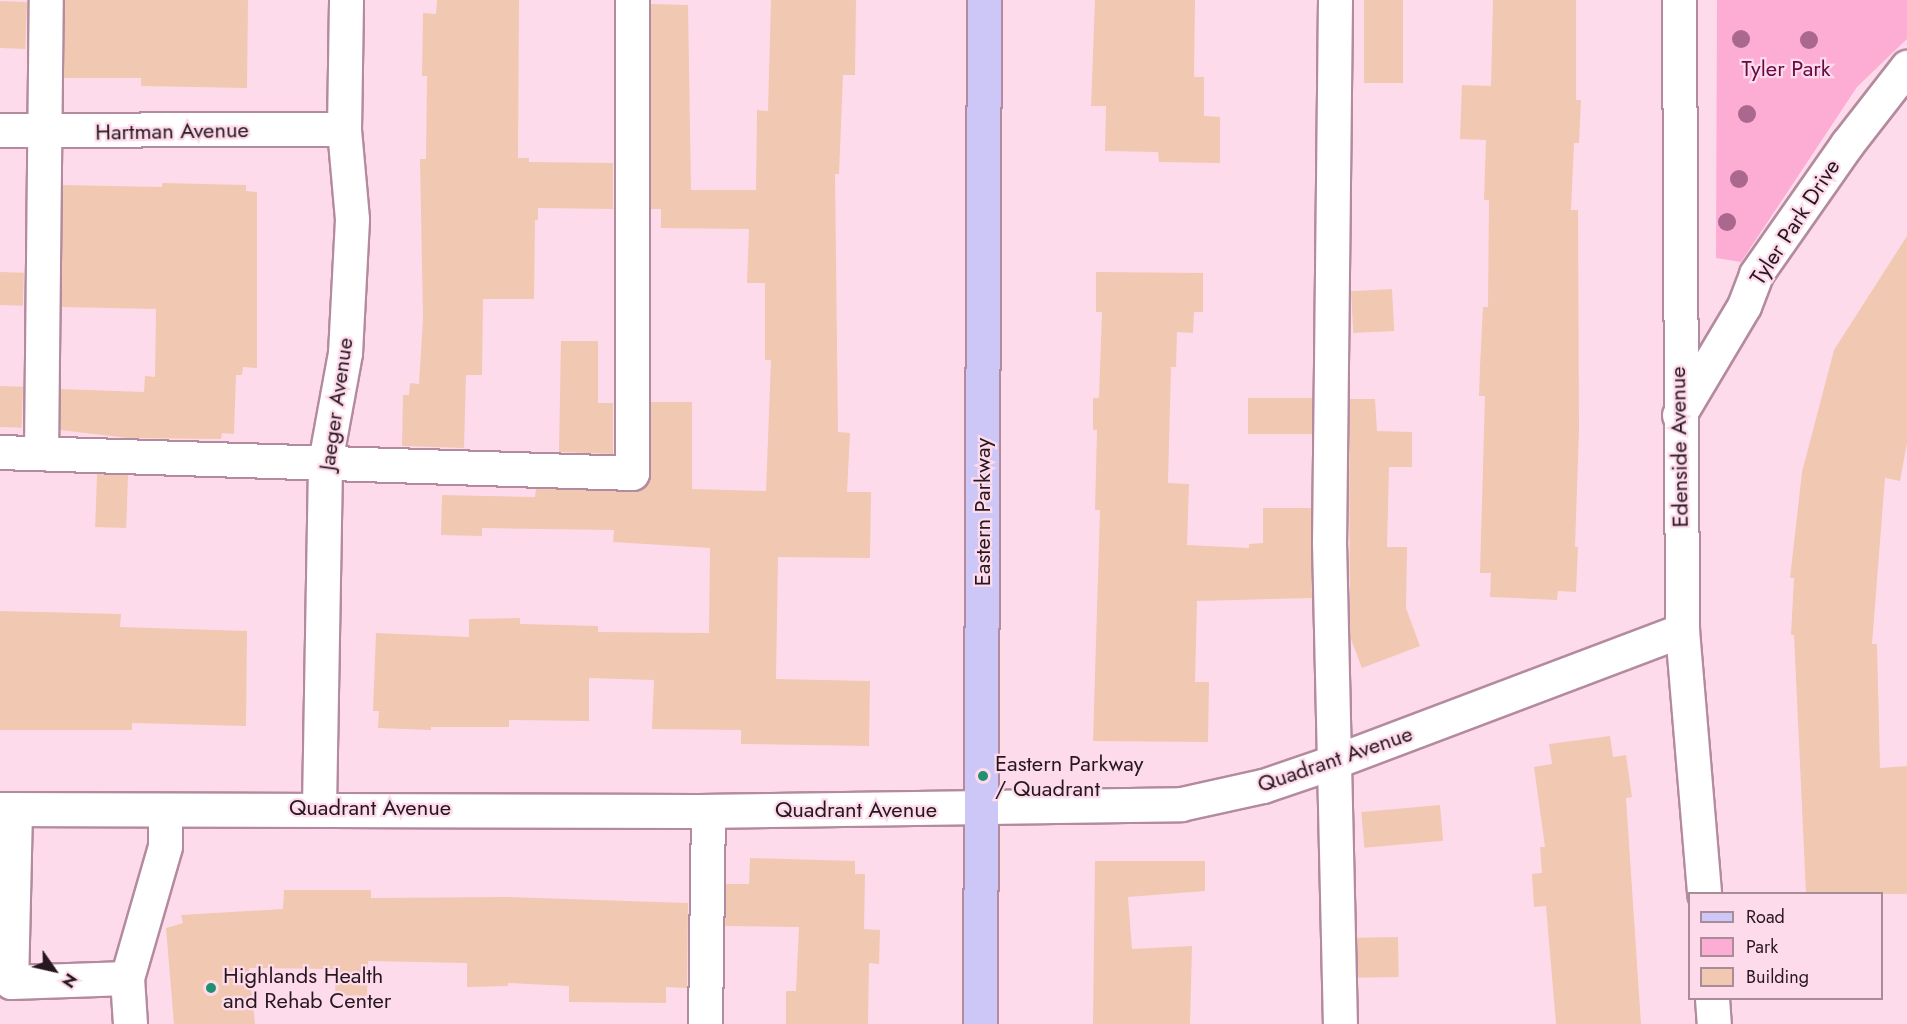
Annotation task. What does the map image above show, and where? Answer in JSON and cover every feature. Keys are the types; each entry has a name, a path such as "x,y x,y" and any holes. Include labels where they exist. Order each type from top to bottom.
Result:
{"main road":[{"name":"Eastern Parkway","path":"980,1024 984,0"}],"street":[{"path":"41,453 46,0"},
{"name":"Jaeger Avenue","path":"319,808 325,462 345,353 352,219 344,129 346,0"},
{"path":"0,452 632,473 632,0"},
{"path":"1335,0 1329,542 1340,1024"},
{"name":"Edenside Avenue","path":"1679,0 1678,417 1682,630 1704,892"},
{"name":"Tyler Park Drive","path":"1678,417 1744,306 1756,274 1847,144 1907,67"},
{"name":"Hartman Avenue","path":"0,130 46,132 344,129"},
{"name":"Quadrant Avenue","path":"8,809 319,808 708,811 1181,804 1263,786 1333,762 1682,630"},
{"path":"8,809 11,982 127,978"},
{"path":"130,1024 127,978 165,846 165,810"},
{"path":"705,1024 708,811"},
{"path":"1712,1000 1714,1024"}],"green space":[{"name":"Tyler Park","path":"1717,0 1907,0 1907,39 1857,87 1741,262 1716,258"}],"building":[{"path":"65,0 248,0 247,88 141,86 141,78 64,78"},
{"path":"437,0 519,0 518,158 529,158 529,162 613,163 613,209 538,208 538,220 535,220 534,299 483,299 482,375 466,375 464,448 402,446 403,395 409,395 410,383 419,384 423,319 420,159 426,159 427,76 422,76 423,13 436,14"},
{"path":"771,0 856,0 855,75 843,75 839,174 835,174 838,432 850,433 847,492 871,492 870,558 778,557 776,679 870,681 869,746 741,744 741,730 652,729 654,680 589,678 589,721 509,720 509,727 431,727 431,730 378,728 379,711 373,711 376,633 469,637 469,619 520,618 520,624 598,626 598,632 709,633 710,548 613,542 614,530 482,528 482,536 441,535 442,495 535,497 536,489 640,490 651,473 651,402 692,402 692,489 766,491 771,360 765,360 765,283 747,283 749,229 661,228 661,209 651,209 651,4 688,5 691,190 756,190 757,110 768,111"},
{"path":"1095,0 1195,0 1194,77 1204,77 1204,116 1220,117 1220,163 1159,162 1158,152 1105,151 1106,106 1091,106"},
{"path":"1364,0 1403,0 1403,83 1364,83"},
{"path":"1493,0 1576,0 1576,100 1581,100 1579,143 1574,143 1571,210 1578,210 1579,430 1575,547 1578,547 1576,592 1558,591 1557,600 1490,597 1491,573 1480,573 1485,396 1479,396 1483,307 1488,307 1489,200 1484,200 1486,140 1460,139 1462,85 1491,86"},
{"path":"0,1 27,2 25,49 0,48"},
{"path":"162,183 246,185 246,191 257,192 257,368 243,367 242,375 236,375 234,434 222,433 221,439 128,438 60,430 60,389 144,392 145,376 155,377 156,309 61,307 63,185 162,187"},
{"path":"1907,236 1907,443 1900,481 1885,478 1872,644 1877,644 1880,768 1907,766 1907,894 1806,892 1794,635 1791,635 1794,578 1790,578 1802,472 1834,350"},
{"path":"0,272 24,273 23,306 0,305"},
{"path":"1096,272 1203,273 1203,312 1194,312 1193,333 1177,332 1176,367 1171,367 1168,483 1189,484 1187,545 1249,548 1249,544 1263,543 1263,508 1311,508 1312,598 1197,601 1195,682 1209,682 1208,742 1093,741 1100,510 1095,510 1097,430 1093,430 1093,398 1099,398 1102,312 1096,312"},
{"path":"1392,289 1394,331 1353,333 1351,291"},
{"path":"561,341 598,341 598,403 613,403 613,454 559,452"},
{"path":"0,386 23,387 22,428 0,427"},
{"path":"1248,398 1312,398 1312,434 1248,434"},
{"path":"1349,399 1375,399 1377,431 1412,432 1412,467 1389,467 1387,547 1407,547 1406,608 1420,646 1362,668 1350,637"},
{"path":"97,474 128,475 126,528 95,527"},
{"path":"0,611 121,614 120,627 247,631 246,726 132,723 132,730 0,730"},
{"path":"1610,736 1613,757 1626,755 1632,797 1626,798 1641,1024 1556,1024 1546,906 1534,907 1532,874 1542,873 1540,847 1545,847 1534,767 1552,764 1549,744"},
{"path":"1440,805 1443,841 1364,848 1361,812"},
{"path":"750,858 855,861 855,874 865,874 864,929 880,930 879,964 869,963 868,1024 786,1024 786,991 796,991 799,927 725,926 726,884 749,884"},
{"path":"1095,861 1205,861 1205,891 1128,897 1132,949 1192,946 1190,1024 1093,1024"},
{"path":"284,890 371,890 371,898 507,897 688,903 687,988 666,987 666,1003 569,1002 569,986 508,983 508,986 467,987 467,963 368,961 367,996 335,995 336,969 249,968 255,1024 174,1024 166,928 183,923 181,915 283,909"},
{"path":"1398,937 1399,977 1358,978 1357,938"}],"place":[{"name":"Eastern Parkway / Quadrant","path":"983,776"},
{"name":"Highlands Health and Rehab Center","path":"211,988"}]}
